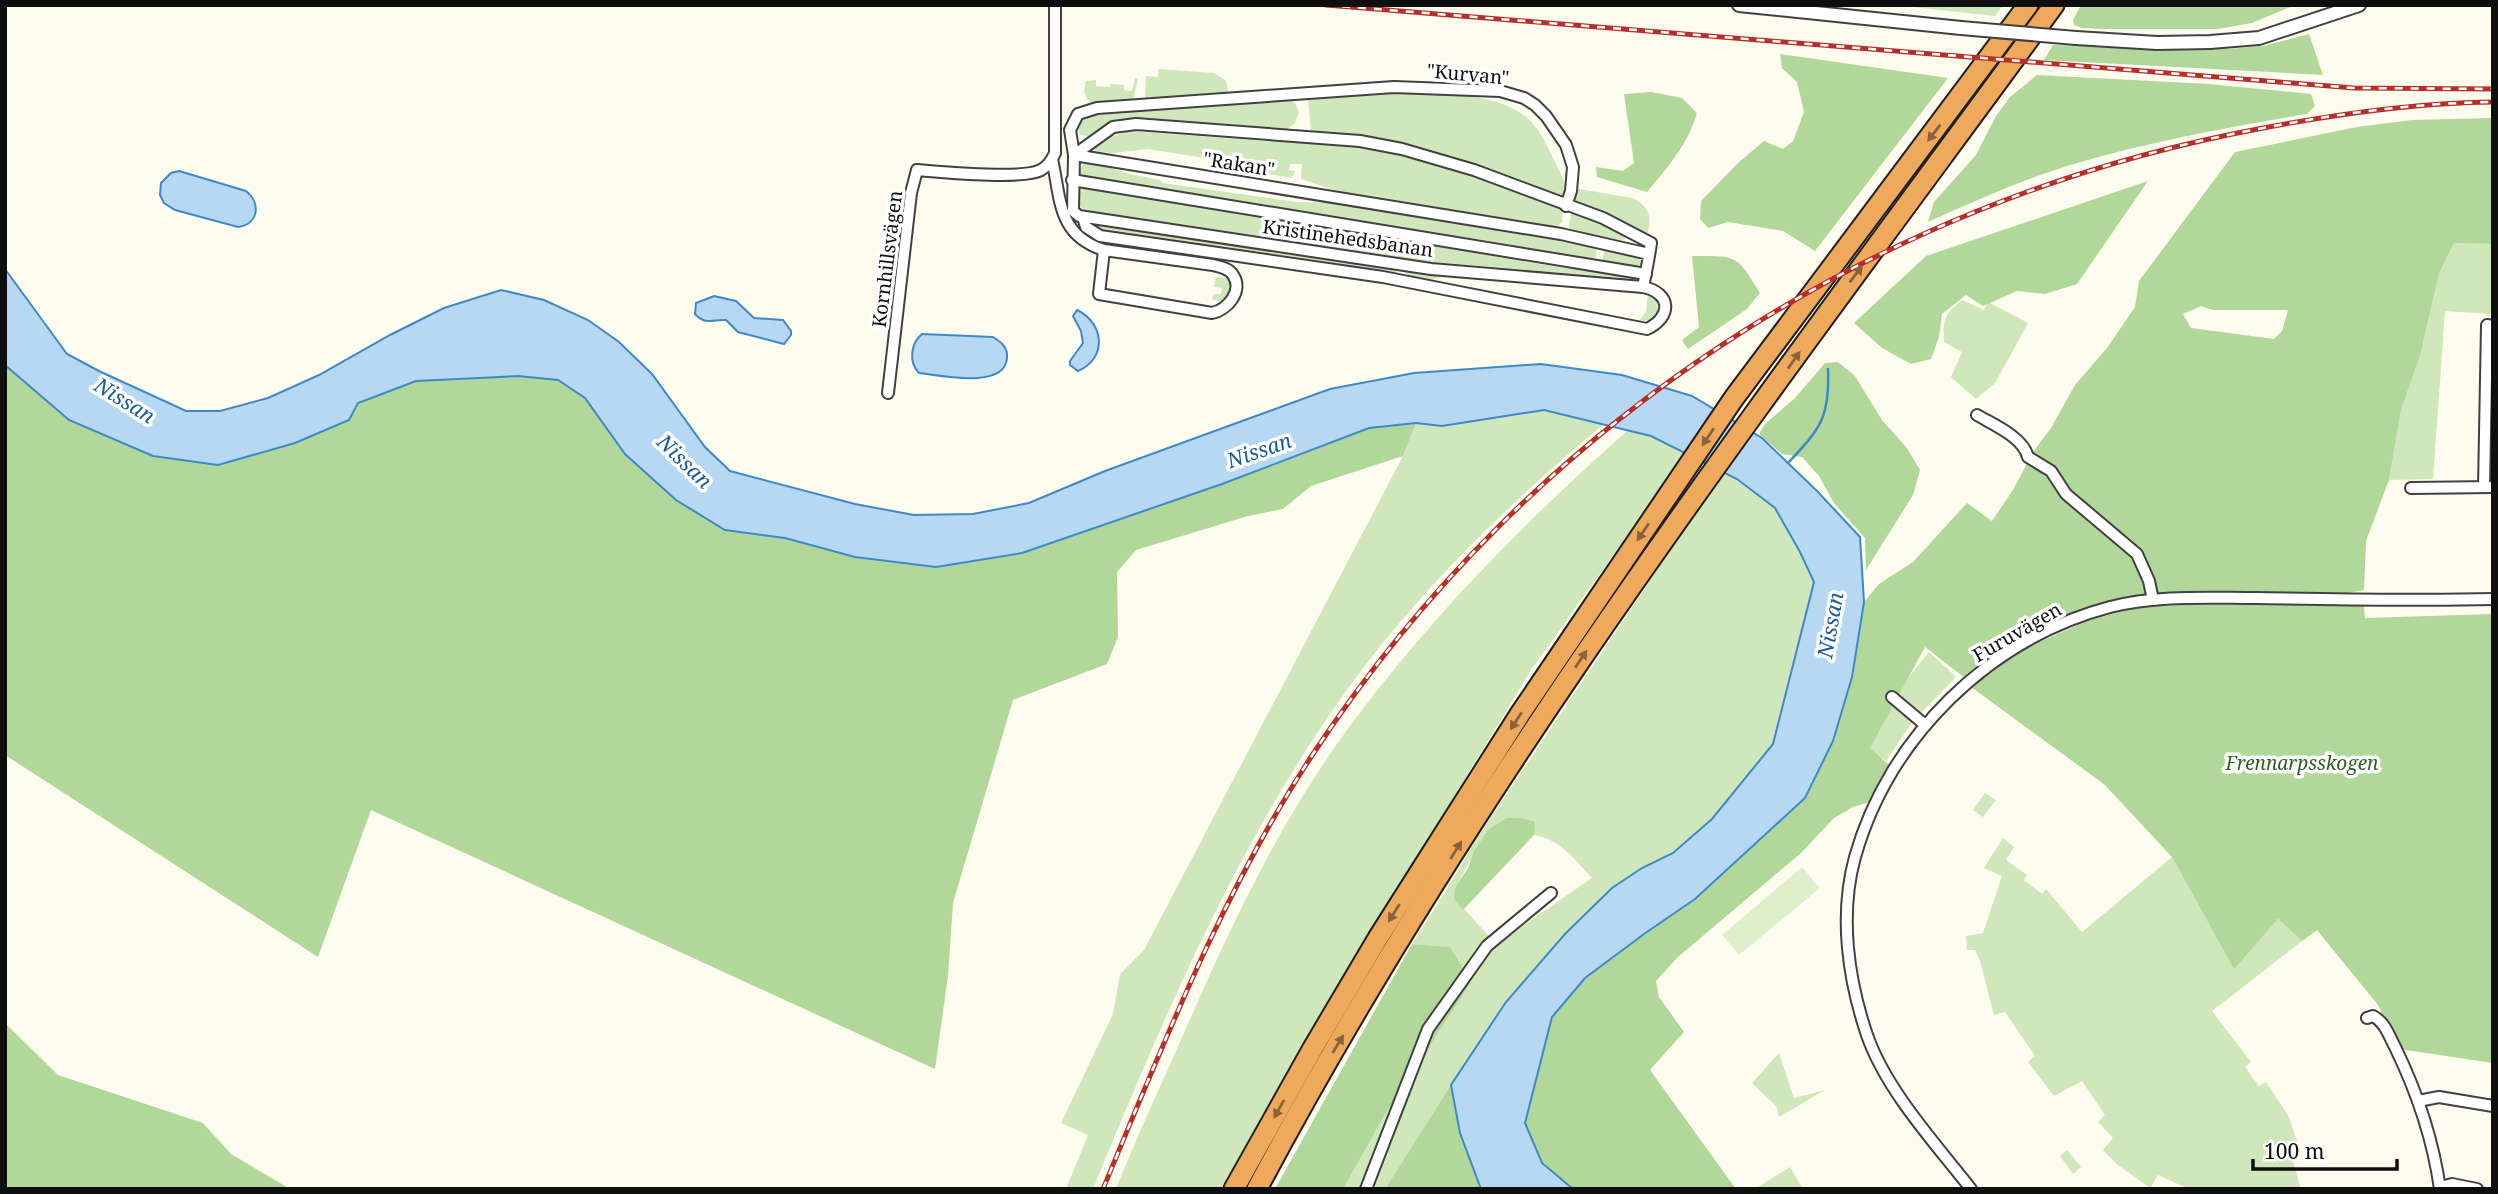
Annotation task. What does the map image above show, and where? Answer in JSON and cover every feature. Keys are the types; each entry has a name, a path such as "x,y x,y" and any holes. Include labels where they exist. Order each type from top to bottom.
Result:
{"highway":[{"path":"1234,1189 1313,1048 1447,827 1527,703 1734,398 2028,5"},
{"path":"1256,1189 1329,1059 1464,838 1612,613 2054,5"}],"street":[{"path":"1055,5 1055,153 1052,159 1059,203 1064,216 1079,237 1089,245 1104,250 1226,269 1236,282 1232,300 1220,312 1212,313 1099,294 1104,250"},
{"path":"1739,5 1961,28 2157,43 2259,38 2359,5"},
{"name":"\"Kurvan\"","path":"1074,156 1070,130 1078,114 1086,110 1394,86 1500,90 1524,98 1546,116 1566,145 1573,167 1571,191 1566,206"},
{"path":"1136,124 1360,141 1434,157 1603,218 1651,243 1643,287 1657,292 1665,300 1666,306 1659,321 1647,328 1383,277 1100,236 1086,227 1079,215 1073,211 1074,156 1112,127 1136,124"},
{"name":"\"Rakan\"","path":"1074,156 1348,200"},
{"name":"Kornhillsvägen","path":"887,393 911,192 917,170 985,175 1038,172 1052,159"},
{"path":"1072,180 1646,274"},
{"name":"Kristinehedsbanan","path":"1348,200 1561,234 1649,254"},
{"path":"1064,216 1079,215"},
{"name":"Kristinehedsbanan","path":"1079,215 1431,269 1643,287"},
{"path":"2411,488 2488,487 2490,326"},
{"path":"1977,415 2013,437 2028,457 2051,471 2066,494 2137,554 2150,581 2153,600"},
{"name":"Furuvägen","path":"1971,1189 1885,1072 1868,1037 1855,994 1849,960 1848,903 1855,857 1892,770 1924,724 1956,691 1991,664 2067,622 2110,607 2153,600 2493,599"},
{"path":"1892,697 1924,724"},
{"path":"1366,1189 1428,1029 1487,946 1551,893"},
{"path":"2367,1018 2374,1016 2384,1026 2418,1101 2431,1142 2440,1188 2452,1184 2477,1189"},
{"path":"2418,1101 2439,1097 2493,1106"}],"green space":[{"path":"1894,5 2003,5 1995,16"},
{"path":"2081,5 2295,5 2252,23 2218,29 2104,29 2074,25 2073,20"},
{"path":"2309,34 2323,75 2044,60 2053,45 2229,49 2263,46"},
{"path":"1780,54 1948,78 1815,251 1783,231 1728,222 1708,228 1700,219 1701,201 1764,141 1783,149 1793,141 1804,112 1797,82 1782,68"},
{"path":"1158,69 1214,73 1226,81 1228,91 1225,94 1145,99 1146,76 1158,77"},
{"path":"2037,75 2209,84 2311,94 2315,106 2307,114 2191,135 2077,163 2020,182 1928,222 1934,202 1976,155 1996,116 2010,97"},
{"path":"1135,78 1138,79 1133,100 1093,103 1087,100 1084,91 1086,81 1096,80 1096,86 1124,85 1124,90 1132,91"},
{"path":"1377,92 1380,95 1385,92 1439,93 1478,97 1512,108 1531,121 1542,136 1562,177 1566,188 1565,198 1559,199 1472,165 1418,148 1378,140 1311,133 1308,96"},
{"path":"1651,92 1682,98 1697,113 1683,145 1647,192 1597,177 1596,167 1623,171 1634,163 1624,94"},
{"path":"1288,99 1295,103 1299,112 1295,123 1287,129 1145,118 1119,122 1090,136 1079,135 1083,120 1097,111"},
{"path":"2493,118 2493,244 2454,243 2439,274 2420,356 2401,410 2389,480 2366,541 2364,590 2348,593 2175,593 2115,600 2082,610 2047,626 1997,655 1965,678 1925,647 1870,748 1889,765 1870,802 1853,807 1834,818 1801,853 1678,957 1656,981 1659,997 1684,1032 1650,1070 1736,1189 1573,1189 1542,1163 1525,1123 1552,1017 1585,978 1695,899 1805,798 1833,741 1852,677 1864,602 1879,584 1913,562 1967,503 1992,521 2075,385 2107,348 2135,307 2139,281 2235,152 2357,127 2412,120","holes":["2201,306 2213,310 2288,310 2282,331 2274,339 2191,328 2183,314"]},
{"path":"1129,131 1264,141 1339,142 1369,146 1450,165 1563,209 1562,222 1555,229 1350,195 1301,179 1302,164 1290,164 1289,170 1295,171 1292,178 1240,169 1236,163 1148,149 1114,153 1094,152 1105,139"},
{"path":"1090,162 1163,183 1296,202 1349,203 1593,244 1597,247 1596,257 1593,260 1491,241 1413,231 1081,176 1078,172 1084,164"},
{"path":"2148,181 2077,284 2045,294 2017,291 1983,306 1966,295 1942,314 1939,337 1931,359 1911,364 1882,348 1854,323 1926,256"},
{"path":"1077,187 1409,238 1557,267 1618,272 1635,279 1387,258 1085,212 1079,204"},
{"path":"1579,189 1632,198 1642,204 1649,221 1648,232 1644,235 1572,203 1575,192"},
{"path":"1573,212 1615,228 1627,237 1622,240 1573,233 1569,227"},
{"path":"1092,224 1397,268 1395,275 1108,233"},
{"path":"2454,243 2493,244 2493,314 2445,311 2433,479 2389,480 2401,410 2420,356 2439,274"},
{"path":"1605,245 1638,256 1642,264 1635,267 1602,262"},
{"path":"1692,256 1719,256 1734,260 1746,271 1760,293 1747,309 1688,349 1682,340 1699,327"},
{"path":"1404,270 1443,277 1430,280 1407,276"},
{"path":"1216,277 1228,278 1231,285 1230,294 1223,302 1212,299 1214,294 1221,294 1222,288 1214,287"},
{"path":"1648,293 1656,297 1658,311 1650,320 1639,321 1646,312"},
{"path":"1962,300 1984,310 1988,302 2028,323 1995,383 1976,399 1951,377 1962,352 1944,342 1946,318"},
{"path":"1838,362 1855,376 1882,420 1907,448 1920,470 1913,495 1866,570 1865,538 1834,503 1819,476 1802,457 1782,454 1759,434 1765,424 1795,398 1825,363"},
{"path":"5,365 69,420 218,465 295,443 349,420 358,403 416,381 518,376 558,380 585,398 625,454 676,500 725,530 785,538 855,557 936,567 1022,553 1222,484 1369,428 1416,423 1403,456 1311,486 1283,509 1248,516 1136,550 1117,572 1118,637 1107,664 1013,700 953,903 948,976 935,1069 371,810 318,957 5,755"},
{"path":"1544,410 1605,423 1508,508 1477,539 1418,602 1363,668 1281,790 1245,854 1180,986 1093,1189 1066,1189 1088,1135 1061,1123 1113,1014 1120,974 1144,950 1403,456 1416,423 1443,426"},
{"path":"1628,430 1651,436 1684,452 1531,670 1379,920 1222,1189 1116,1189 1240,910 1305,792 1356,718 1451,603 1555,497"},
{"path":"1723,472 1737,479 1775,508 1814,582 1773,744 1712,819 1673,853 1642,868 1565,934 1506,1002 1385,1189 1343,1189 1387,1111 1450,947 1412,944 1477,838","holes":["1534,822 1534,835 1559,845 1592,878 1496,944 1455,899 1457,887 1473,853"]},
{"name":"Frennarpsskogen","path":"2141,606 2364,606 2365,618 2493,614 2493,1063 2399,1049 2378,1005 2317,930 2302,941 2278,919 2234,969 2172,857 2105,785 1971,687 2028,647 2087,621"},
{"path":"1929,652 1956,677 1913,721 1886,761 1867,747 1895,694"},
{"path":"1985,793 1996,800 1983,817 1973,810"},
{"path":"1507,818 1535,822 1534,835 1463,910 1454,899 1455,888 1488,830"},
{"path":"2003,838 2014,847 2006,860 2027,875 2024,880 2042,894 2046,889 2082,932 2172,857 2234,968 2278,919 2302,941 2212,1011 2251,1062 2245,1067 2259,1086 2266,1082 2289,1117 2298,1144 2289,1147 2301,1189 2189,1189 2158,1175 2150,1188 2118,1165 2103,1150 2113,1138 2098,1122 2105,1115 2082,1081 2054,1096 2028,1062 2035,1056 2005,1012 1994,1015 1980,961 1975,950 1967,950 1966,936 1983,933 2002,876 1984,868"},
{"path":"1802,867 1820,888 1739,955 1722,935"},
{"path":"1412,944 1450,947 1471,982 1387,1111 1343,1189 1275,1189"},
{"path":"5,1023 58,1075 203,1123 231,1154 290,1189 5,1189"},
{"path":"1779,1053 1794,1098 1825,1090 1779,1117 1777,1107 1752,1083"},
{"path":"1451,1085 1460,1133 1481,1189 1385,1189"},
{"path":"2067,1150 2081,1167 2073,1174 2060,1156"},
{"path":"1790,1167 1803,1189 1755,1189"}],"water":[{"path":"179,171 246,191 256,207 254,217 250,222 238,227 175,210 164,203 160,195 161,183 171,173"},
{"name":"Nissan","path":"5,269 67,354 186,411 220,411 268,398 319,375 444,308 501,290 544,300 588,320 619,342 652,374 705,447 730,471 855,504 914,515 973,514 1029,503 1105,471 1330,389 1414,373 1541,364 1622,375 1692,396 1762,438 1860,537 1864,602 1852,677 1833,741 1805,798 1695,899 1585,978 1552,1017 1525,1123 1542,1163 1573,1189 1481,1189 1460,1133 1451,1085 1506,1002 1565,934 1612,888 1642,868 1673,853 1712,819 1773,744 1814,582 1775,508 1737,479 1651,436 1544,410 1442,426 1416,423 1369,428 1222,484 1022,553 936,567 855,557 785,538 725,530 676,500 625,454 585,398 558,380 518,376 416,381 358,403 349,420 295,443 218,465 153,456 69,420 5,365"},
{"path":"714,296 736,301 754,318 783,320 791,335 784,344 738,332 726,320 703,320 695,314 696,303"},
{"path":"1077,310 1093,323 1099,340 1094,358 1078,371 1070,365 1083,343 1081,331 1073,316"},
{"path":"922,334 993,337 1005,348 1007,358 1003,368 984,377 955,378 919,373 913,364 912,353 915,342"}],"waterway":[{"path":"1788,463 1821,422 1827,400 1828,369"}],"railway":[{"path":"1326,5 2354,88 2493,89"},
{"path":"1103,1189 1173,1021 1224,912 1251,858 1313,754 1400,636 1498,528 1605,431 1722,345 1846,272 1978,211 2115,163 2258,129 2375,110 2493,102"}]}
